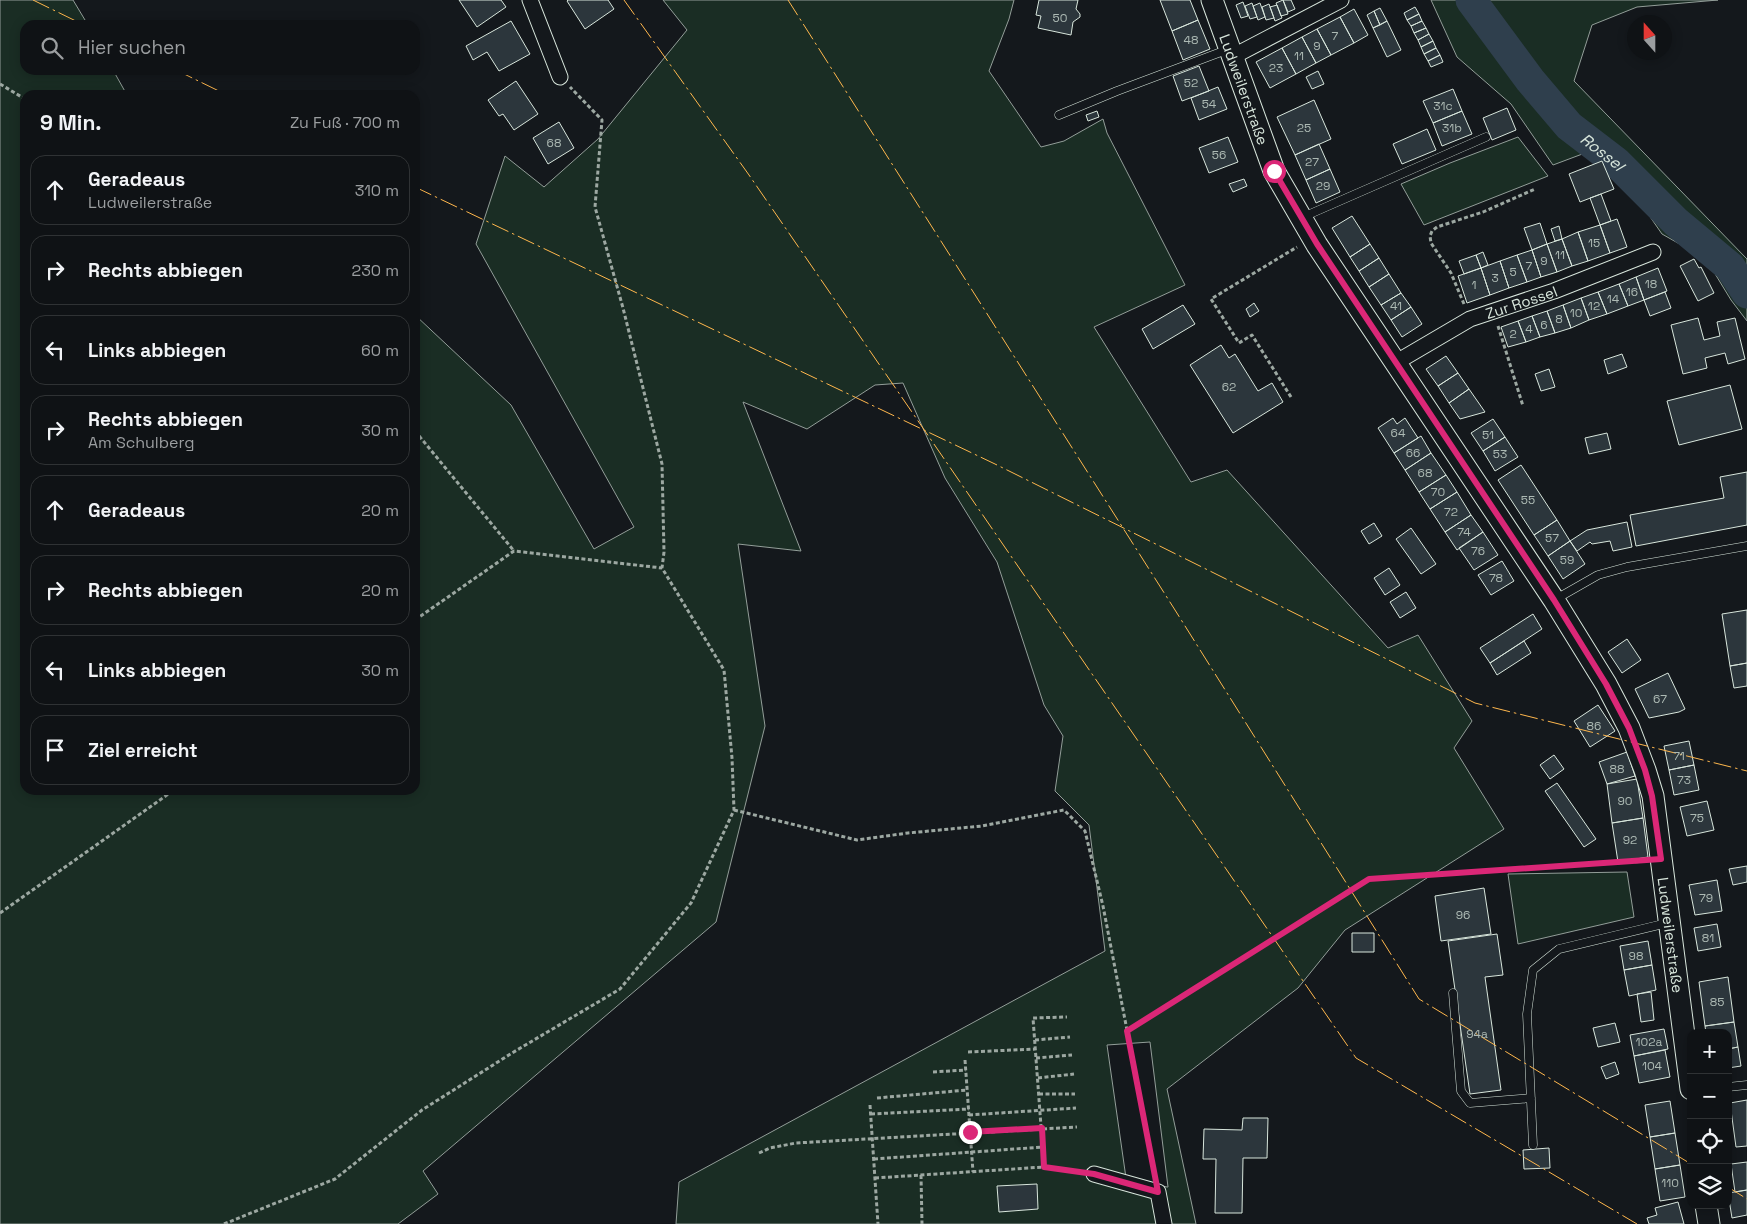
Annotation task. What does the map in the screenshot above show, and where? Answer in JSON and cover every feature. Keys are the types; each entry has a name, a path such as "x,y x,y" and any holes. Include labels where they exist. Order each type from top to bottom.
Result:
{"main road":[{"name":"Ludweilerstraße","path":"1212,0 1274,171 1312,238 1554,600 1606,684 1629,728 1645,770 1652,796 1689,1074"},
{"path":"1707,1209 1709,1224"}],"street":[{"path":"530,0 560,77"},
{"path":"1230,53 1341,0"},
{"name":"Zur Rossel","path":"1395,363 1470,319 1554,291 1653,252"},
{"path":"1094,1174 1158,1192 1164,1224"}],"lane":[{"path":"1059,115 1117,91 1230,53"},
{"path":"1301,218 1486,137"},
{"path":"1554,600 1598,575 1627,567 1747,546"},
{"path":"1533,1145 1528,1014 1533,970 1559,948 1668,922"},
{"path":"1453,993 1461,1091 1470,1103 1530,1098"},
{"path":"1732,1087 1747,1085"}],"path":[{"path":"224,1224 335,1179 422,1110 512,1053 620,989 692,903 734,810 732,758 724,670 662,568 664,552 662,464 623,308 595,207 602,120 560,77"},
{"path":"0,84 20,96"},
{"path":"1470,319 1451,272 1431,243 1430,236 1432,231 1536,189"},
{"path":"1291,397 1252,335 1239,343 1211,299 1312,238"},
{"path":"1494,312 1523,406"},
{"path":"420,437 514,551"},
{"path":"420,617 514,551 662,568"},
{"path":"0,913 167,795"},
{"path":"734,810 858,840 982,826 1064,810 1085,831 1103,906 1158,1192"},
{"path":"1127,1031 1369,879 1661,859"},
{"path":"1044,1167 1033,1018 1068,1017"},
{"path":"1035,1040 1070,1037"},
{"path":"968,1052 1036,1049"},
{"path":"1036,1058 1072,1056"},
{"path":"965,1060 973,1172"},
{"path":"933,1072 966,1070"},
{"path":"1038,1078 1074,1074"},
{"path":"877,1098 967,1090"},
{"path":"1039,1094 1075,1094"},
{"path":"870,1104 878,1224"},
{"path":"969,1115 1076,1108"},
{"path":"871,1114 968,1109"},
{"path":"759,1153 770,1148 796,1143 1077,1127"},
{"path":"874,1159 1043,1147"},
{"path":"875,1178 1044,1167 1094,1174"},
{"path":"921,1175 922,1224"}],"green space":[{"path":"0,0 73,0 85,20 20,20 20,75 116,75 124,90 20,90 20,795 420,795 420,320 511,405 594,549 634,527 476,244 505,156 544,187 598,139 687,30 663,0 1014,0 1009,19 989,71 1041,147 1064,141 1103,119 1107,133 1185,285 1094,327 1191,482 1227,470 1388,648 1418,635 1472,721 1454,748 1504,829 1345,930 1298,988 1167,1089 1196,1224 676,1224 679,1182 1105,951 1089,825 1055,791 1063,736 1044,705 997,562 945,478 903,383 875,385 807,429 743,402 801,551 738,544 765,726 716,922 423,1171 438,1194 398,1224 0,1224","holes":["1150,1042 1168,1187 1126,1178 1107,1045"]},
{"path":"1431,0 1718,0 1637,7 1592,25 1574,81 1747,259 1747,321 1731,300 1706,259 1662,234 1612,162 1593,150 1553,165 1511,104 1457,57"},
{"path":"1518,137 1548,176 1424,225 1401,184"},
{"path":"1627,872 1634,917 1518,944 1508,874"}],"building":[{"path":"459,0 501,0 506,7 477,27"},
{"path":"568,0 608,0 614,9 585,29"},
{"path":"1039,0 1078,0 1076,9 1080,17 1073,22 1071,35 1038,28 1041,16 1036,15"},
{"path":"1160,0 1190,0 1198,20 1172,31"},
{"path":"1283,0 1291,0 1295,9 1288,12"},
{"path":"1283,0 1288,14 1281,16 1276,3"},
{"path":"1243,2 1248,16 1241,18 1236,5"},
{"path":"1252,3 1257,17 1250,19 1245,6"},
{"path":"1260,3 1265,17 1258,20 1253,6"},
{"path":"1269,4 1274,18 1266,20 1262,7"},
{"path":"1277,5 1282,18 1275,21 1270,7"},
{"path":"1415,7 1419,14 1407,20 1404,13"},
{"path":"1380,8 1387,21 1380,25 1374,11"},
{"path":"1354,9 1368,35 1354,43 1340,17"},
{"path":"1374,11 1380,25 1373,28 1367,15"},
{"path":"1419,14 1422,21 1411,26 1407,20"},
{"path":"1340,17 1354,43 1331,55 1317,29"},
{"path":"1198,20 1210,49 1183,60 1172,31"},
{"path":"511,21 530,54 499,71 487,52 473,60 466,46"},
{"path":"1387,21 1401,50 1387,57 1373,28"},
{"path":"1422,21 1426,28 1414,33 1411,26"},
{"path":"1426,28 1429,34 1418,40 1414,33"},
{"path":"1317,29 1331,55 1316,63 1302,37"},
{"path":"1429,34 1433,41 1421,47 1418,40"},
{"path":"1302,37 1316,63 1296,74 1282,48"},
{"path":"1433,41 1436,48 1424,54 1421,47"},
{"path":"1282,48 1296,74 1270,88 1256,62"},
{"path":"1436,48 1440,55 1428,61 1424,54"},
{"path":"1440,55 1443,62 1431,67 1428,61"},
{"path":"1199,66 1209,91 1182,101 1173,76"},
{"path":"1318,71 1324,84 1312,89 1306,77"},
{"path":"516,81 538,114 514,130 503,114 499,116 488,100"},
{"path":"1218,87 1227,109 1199,120 1191,98"},
{"path":"1453,89 1462,111 1433,123 1423,101"},
{"path":"1314,100 1331,139 1295,155 1277,117"},
{"path":"1507,108 1516,130 1492,140 1483,118"},
{"path":"1097,111 1099,117 1088,121 1086,115"},
{"path":"1462,111 1472,134 1442,146 1433,123"},
{"path":"559,122 574,148 548,164 533,138"},
{"path":"1427,129 1436,150 1402,164 1393,144"},
{"path":"1228,137 1238,162 1209,173 1199,148"},
{"path":"1319,144 1330,169 1306,180 1295,155"},
{"path":"1602,161 1614,189 1580,202 1569,174"},
{"path":"1330,169 1340,192 1316,203 1306,180"},
{"path":"1244,179 1247,186 1233,192 1229,184"},
{"path":"1601,194 1611,221 1600,225 1590,198"},
{"path":"1352,216 1370,244 1350,257 1332,228"},
{"path":"1617,219 1627,247 1610,253 1600,225"},
{"path":"1540,223 1547,244 1532,250 1524,228"},
{"path":"1600,225 1610,253 1588,261 1578,232"},
{"path":"1559,226 1562,239 1555,241 1551,229"},
{"path":"1578,232 1588,261 1572,266 1562,239"},
{"path":"1562,239 1572,266 1557,272 1547,244"},
{"path":"1370,244 1379,258 1359,271 1350,257"},
{"path":"1547,244 1557,272 1541,277 1532,250"},
{"path":"1532,250 1541,277 1527,282 1517,255"},
{"path":"1483,252 1488,265 1481,268 1476,255"},
{"path":"1476,255 1481,268 1464,274 1459,261"},
{"path":"1517,255 1527,282 1509,288 1500,261"},
{"path":"1379,258 1389,274 1369,287 1359,271"},
{"path":"1694,259 1699,268 1701,267 1714,293 1698,301 1680,266"},
{"path":"1500,261 1509,288 1490,295 1481,268"},
{"path":"1481,268 1490,295 1467,303 1458,276"},
{"path":"1658,268 1667,291 1644,300 1636,277"},
{"path":"1389,274 1401,293 1381,305 1369,287"},
{"path":"1636,277 1644,300 1628,306 1619,284"},
{"path":"1619,284 1628,306 1607,314 1598,292"},
{"path":"1598,292 1607,314 1589,320 1581,298"},
{"path":"1665,292 1671,308 1650,316 1644,300"},
{"path":"1401,293 1411,307 1391,320 1381,305"},
{"path":"1581,298 1589,320 1571,328 1563,305"},
{"path":"1254,303 1259,311 1250,317 1246,309"},
{"path":"1183,305 1195,324 1153,349 1142,329"},
{"path":"1563,305 1571,328 1555,333 1547,311"},
{"path":"1411,307 1422,324 1402,337 1391,320"},
{"path":"1547,311 1555,333 1540,337 1532,316"},
{"path":"1532,316 1540,337 1526,342 1518,321"},
{"path":"1698,318 1704,340 1720,336 1717,322 1735,318 1745,359 1728,364 1725,353 1705,358 1707,368 1683,374 1671,325"},
{"path":"1518,321 1526,342 1508,347 1501,327"},
{"path":"1221,345 1229,358 1235,354 1258,391 1272,383 1283,402 1233,433 1190,365"},
{"path":"1622,354 1627,367 1608,374 1604,360"},
{"path":"1446,356 1458,373 1438,386 1426,369"},
{"path":"1549,369 1555,387 1541,391 1535,374"},
{"path":"1458,373 1469,389 1449,403 1438,386"},
{"path":"1730,385 1742,429 1679,445 1667,401"},
{"path":"1469,389 1485,412 1460,419 1449,403"},
{"path":"1393,418 1397,424 1405,418 1418,438 1394,453 1378,428"},
{"path":"1493,419 1505,437 1483,451 1471,433"},
{"path":"1607,433 1611,449 1589,454 1585,438"},
{"path":"1421,436 1431,453 1405,470 1394,453"},
{"path":"1505,437 1518,457 1495,471 1483,451"},
{"path":"1431,453 1446,475 1419,492 1405,470"},
{"path":"1521,465 1557,520 1534,535 1498,480"},
{"path":"1747,472 1747,525 1636,546 1630,515 1724,498 1720,477"},
{"path":"1446,475 1457,492 1430,509 1419,492"},
{"path":"1457,492 1471,515 1445,532 1430,509"},
{"path":"1471,515 1483,532 1457,550 1445,532"},
{"path":"1557,520 1570,541 1548,556 1534,535"},
{"path":"1627,522 1632,547 1613,551 1610,541 1592,544 1590,542 1577,551 1570,541 1587,530"},
{"path":"1374,523 1382,536 1369,544 1361,531"},
{"path":"1411,528 1436,564 1421,574 1396,539"},
{"path":"1483,532 1498,555 1474,570 1459,548"},
{"path":"1570,541 1585,564 1563,579 1548,556"},
{"path":"1502,561 1514,581 1491,595 1478,575"},
{"path":"1389,568 1400,585 1385,595 1374,578"},
{"path":"1406,592 1416,608 1400,618 1390,602"},
{"path":"1747,610 1747,663 1730,666 1722,614"},
{"path":"1533,614 1542,629 1490,663 1480,648"},
{"path":"1627,639 1641,660 1622,673 1608,652"},
{"path":"1524,641 1531,653 1497,675 1490,663"},
{"path":"1747,663 1747,686 1734,688 1730,666"},
{"path":"1668,673 1685,709 1649,718 1635,689"},
{"path":"1598,705 1615,731 1590,747 1574,721"},
{"path":"1689,741 1694,765 1669,770 1664,746"},
{"path":"1627,752 1635,776 1607,784 1599,762"},
{"path":"1554,755 1564,769 1550,779 1540,765"},
{"path":"1694,765 1699,790 1674,795 1669,770"},
{"path":"1637,779 1643,818 1612,823 1607,784"},
{"path":"1557,783 1596,839 1584,847 1545,791"},
{"path":"1707,801 1714,830 1687,836 1680,807"},
{"path":"1643,818 1648,857 1618,862 1612,823"},
{"path":"1747,866 1747,882 1733,885 1729,869"},
{"path":"1717,880 1722,911 1695,915 1689,885"},
{"path":"1484,888 1491,934 1441,941 1435,896"},
{"path":"1717,924 1721,947 1698,951 1694,928"},
{"path":"1352,933 1374,933 1374,952 1352,952"},
{"path":"1497,934 1503,975 1485,977 1501,1090 1470,1094 1448,941"},
{"path":"1648,941 1652,965 1624,970 1620,946"},
{"path":"1652,965 1656,990 1629,996 1624,970"},
{"path":"1728,977 1734,1022 1705,1026 1699,982"},
{"path":"1651,992 1654,1020 1641,1022 1637,994"},
{"path":"1734,1022 1738,1047 1732,1048 1732,1029 1705,1029 1705,1026"},
{"path":"1615,1023 1620,1042 1598,1047 1593,1028"},
{"path":"1664,1029 1668,1049 1634,1056 1630,1035"},
{"path":"1738,1047 1741,1066 1732,1067 1732,1048"},
{"path":"1665,1050 1670,1077 1639,1083 1634,1056"},
{"path":"1615,1062 1619,1074 1606,1079 1601,1067"},
{"path":"1747,1100 1747,1146 1736,1147 1732,1103"},
{"path":"1670,1101 1675,1133 1650,1137 1645,1105"},
{"path":"1243,1118 1268,1118 1267,1158 1243,1158 1242,1213 1215,1213 1216,1159 1203,1159 1204,1129 1242,1130"},
{"path":"1675,1133 1680,1165 1655,1169 1650,1137"},
{"path":"1549,1148 1550,1168 1524,1169 1523,1150"},
{"path":"1747,1162 1747,1190 1735,1192 1732,1164"},
{"path":"1680,1165 1685,1197 1660,1201 1655,1169"},
{"path":"1037,1184 1038,1209 999,1212 997,1186"},
{"path":"1747,1190 1747,1215 1732,1218 1732,1192"},
{"path":"1678,1202 1684,1224 1649,1224 1647,1218 1657,1215 1655,1208"}],"waterway":[{"name":"Rossel","path":"1471,0 1530,80 1569,126 1616,162 1676,222 1730,267 1747,293"}],"power":[{"path":"33,0 74,20"},
{"path":"624,0 749,175 1356,1058 1637,1224"},
{"path":"788,0 1419,999 1687,1162"},
{"path":"186,75 217,90"},
{"path":"420,189 995,464 1475,703 1747,771"},
{"path":"1732,1190 1747,1199"}],"route":[{"path":"970,1132 1042,1128 1044,1167 1094,1174 1158,1192 1127,1031 1369,879 1661,859 1652,796 1645,770 1629,728 1606,684 1554,600 1317,244 1274,171"}]}
